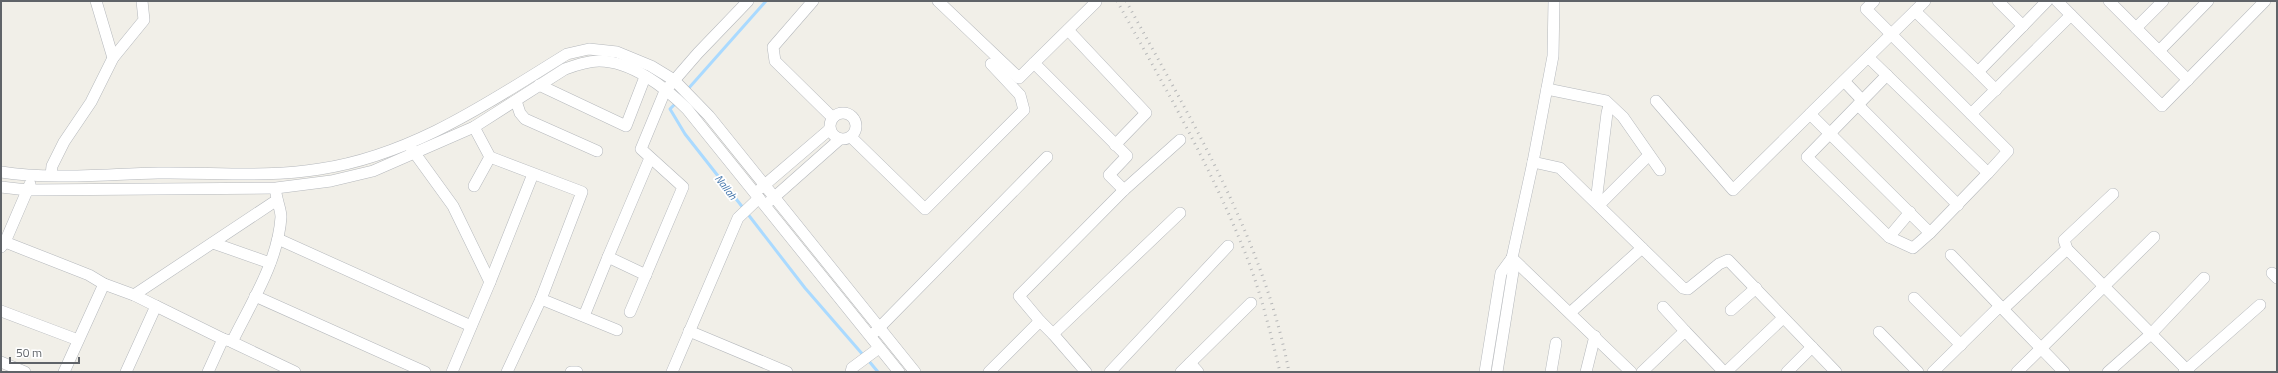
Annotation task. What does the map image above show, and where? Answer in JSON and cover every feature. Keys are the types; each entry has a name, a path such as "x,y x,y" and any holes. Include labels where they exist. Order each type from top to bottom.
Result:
{"street":[{"path":"96,1 114,58"},
{"path":"51,175 52,166 61,148 91,102 114,58 144,20 142,1"},
{"path":"630,312 683,187 641,149 674,98 674,80 748,1"},
{"path":"813,1 773,47 775,61 831,123 834,136 845,138 925,209 1024,110 1020,95 990,64"},
{"path":"938,1 1019,78 1096,2"},
{"path":"1497,372 1513,272 1512,258 1533,162 1553,56 1554,1"},
{"path":"1874,1 1866,9 2008,151 1958,205 1913,248 1890,237 1807,157 1887,75"},
{"path":"1656,101 1733,190 1925,1"},
{"path":"1998,1 2023,26"},
{"path":"1978,72 2047,1"},
{"path":"2057,1 2162,106 2263,2"},
{"path":"2136,28 2163,1"},
{"path":"2159,51 2208,1"},
{"path":"2113,2 2136,28 2188,80"},
{"path":"1915,11 1996,90"},
{"path":"1971,114 2071,15"},
{"path":"1068,30 1146,113 1115,144"},
{"path":"1,172 34,175 276,173 336,166 387,153 450,126 576,51 601,49 617,52 651,66 674,80 686,92 765,184 915,372"},
{"path":"1868,57 1988,173"},
{"path":"1,187 27,190 276,188 331,181 366,173 416,154 474,127 539,85 566,69 582,62 613,62 629,68 645,77 674,98 899,372"},
{"path":"1034,63 1127,156 1109,175 1124,190"},
{"path":"539,85 626,126 645,77"},
{"path":"1844,81 1860,102 1958,205"},
{"path":"1547,89 1606,101 1623,117 1660,170"},
{"path":"516,101 520,113 525,119 597,151"},
{"path":"1597,204 1606,113 1609,105"},
{"path":"672,372 734,226 742,212 758,200 775,197 845,138 855,132 857,126 851,115 838,114 831,123 765,184 758,200"},
{"path":"1810,114 1930,233"},
{"path":"474,127 490,157 582,192 541,299 507,372"},
{"path":"1086,372 1019,296 1124,190 1180,140"},
{"path":"408,144 453,206 490,282"},
{"path":"1597,204 1649,155"},
{"path":"474,186 490,157"},
{"path":"870,337 1047,157"},
{"path":"584,316 650,158"},
{"path":"1533,162 1560,168 1683,288 1688,289 1719,264 1728,260 1836,372"},
{"path":"208,372 255,296 270,263 278,239 281,216 277,200 276,173"},
{"path":"97,174 98,189"},
{"path":"452,372 533,174"},
{"path":"34,175 3,245 89,275 104,284 134,295 227,341 295,372"},
{"path":"2113,194 2064,240 2067,249 2187,371 2260,305"},
{"path":"134,295 277,200"},
{"path":"1890,237 1910,212"},
{"path":"1053,334 1180,213"},
{"path":"2017,372 2040,347 2154,236"},
{"path":"278,239 471,326"},
{"path":"212,243 270,263"},
{"path":"1110,372 1228,246"},
{"path":"1571,312 1642,248"},
{"path":"1933,372 2002,307 2067,249"},
{"path":"1951,255 2064,372"},
{"path":"608,257 646,275"},
{"path":"1512,258 1571,312 1631,372"},
{"path":"1485,372 1501,273 1512,258"},
{"path":"2108,372 2151,334 2204,278"},
{"path":"64,372 104,284"},
{"path":"1732,310 1756,288"},
{"path":"255,296 426,372"},
{"path":"1914,298 1961,345"},
{"path":"541,299 617,330"},
{"path":"1181,372 1251,303"},
{"path":"126,372 156,306"},
{"path":"1663,307 1725,372 1783,318"},
{"path":"1,311 78,340"},
{"path":"989,372 1040,321"},
{"path":"690,330 787,372"},
{"path":"1642,372 1685,331"},
{"path":"1879,332 1918,372"},
{"path":"1586,372 1595,336"},
{"path":"1551,372 1556,343"},
{"path":"1787,372 1812,347"},
{"path":"852,370 879,348"},
{"path":"1,362 25,372"},
{"path":"1190,363 1198,372"},
{"path":"571,372 577,372"}],"waterway":[{"name":"Nallah","path":"688,89 766,1"},
{"name":"Nallah","path":"676,103 670,109 685,134 744,209"},
{"name":"Nallah","path":"747,213 805,288 864,356"},
{"name":"Nallah","path":"868,360 878,372"}],"railway":[{"path":"1117,1 1184,123 1216,186 1244,250 1255,280 1280,372"},
{"path":"1126,1 1199,135 1222,180 1243,227 1262,274 1277,322 1289,372"}]}
